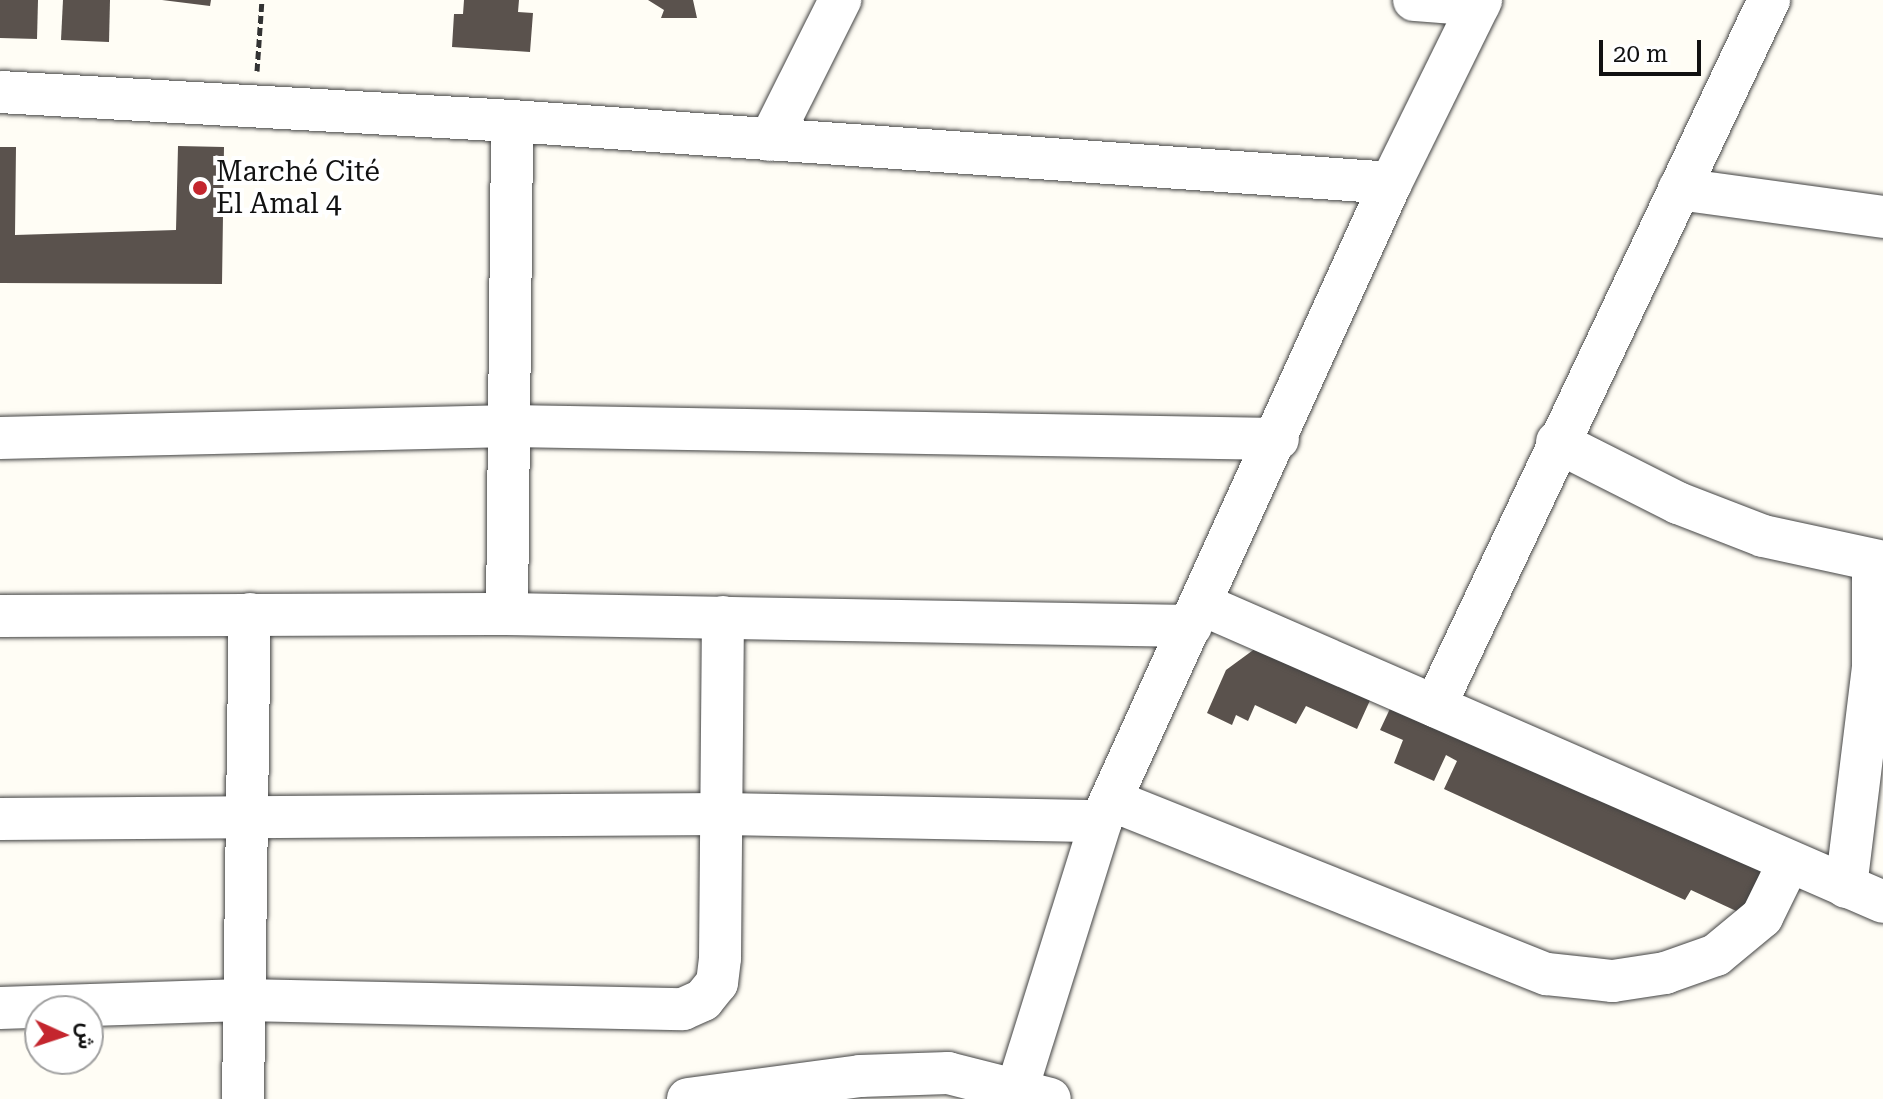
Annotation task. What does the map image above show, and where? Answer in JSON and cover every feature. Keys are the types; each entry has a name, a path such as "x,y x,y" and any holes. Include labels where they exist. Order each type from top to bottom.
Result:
{"street":[{"path":"770,140 840,0"},
{"path":"688,1099 860,1076 948,1073 1027,1096 1106,810 1278,439 1391,183 1480,2 1414,0"},
{"path":"1435,706 1557,442 1769,0"},
{"path":"0,92 512,121 1391,183"},
{"path":"507,614 512,121"},
{"path":"1679,189 1883,217"},
{"path":"0,438 509,426 1278,439"},
{"path":"0,616 1196,615 1435,706 1788,864 1865,895 1878,562 1763,536 1678,503 1557,442"},
{"path":"243,1099 250,614"},
{"path":"0,1008 243,1000 683,1009 703,1000 717,983 724,814 723,617"},
{"path":"0,819 1106,810 1547,974 1613,981 1665,973 1716,955 1762,917 1788,864"}],"path":[{"path":"254,106 262,0"}],"building":[{"path":"0,0 38,0 37,39 0,38"},
{"path":"63,0 110,0 109,42 61,40"},
{"path":"162,0 211,0 210,6"},
{"path":"464,0 519,0 518,12 533,13 530,52 452,47 454,14 463,14"},
{"path":"648,0 693,0 697,18 661,18 664,10"},
{"name":"Marché Cité El Amal 4","path":"178,146 224,147 222,284 0,283 0,147 16,147 15,235 176,230"},
{"path":"1256,648 1372,696 1357,729 1306,706 1296,724 1255,705 1248,721 1236,715 1232,725 1207,713 1226,670"},
{"path":"1395,698 1769,870 1747,916 1691,890 1685,900 1444,789 1457,761 1446,755 1434,781 1394,763 1403,740 1380,730"}],"place":[{"name":"Marché Cité El Amal 4","path":"200,188"}]}
